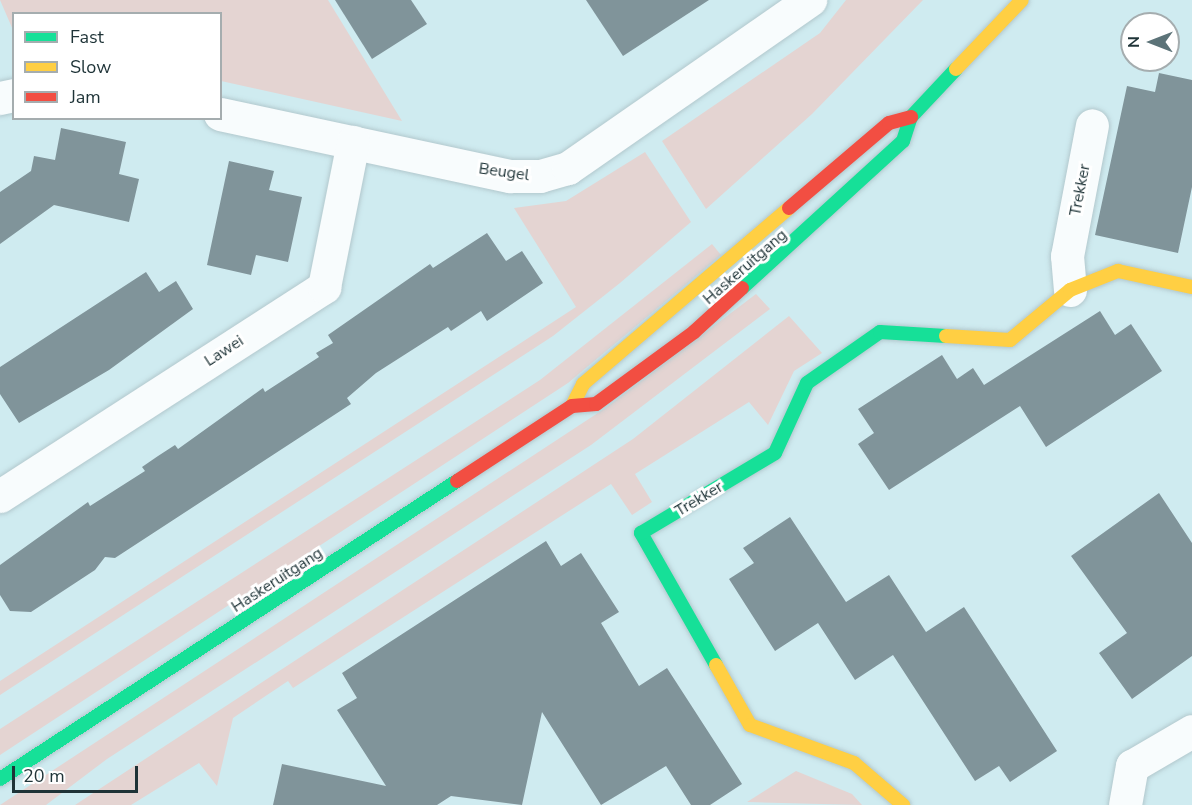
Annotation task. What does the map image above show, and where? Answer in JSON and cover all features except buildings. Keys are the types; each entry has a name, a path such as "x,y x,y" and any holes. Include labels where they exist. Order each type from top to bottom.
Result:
{"main road":[{"name":"Haskeruitgang","path":"0,779 572,406 596,404 727,305 903,141 911,117 1022,0"},
{"name":"Haskeruitgang","path":"572,406 583,384 889,123 911,117"},
{"name":"Trekker","path":"903,805 854,763 750,725 641,533 775,453 807,383 880,332 1011,340 1070,290 1118,271 1192,287"}],"street":[{"name":"Beugel","path":"222,114 510,176 549,174 568,168 810,0"},
{"name":"Trekker","path":"1070,290 1067,256 1092,125"},
{"name":"Lawei","path":"0,496 324,287 354,142"},
{"path":"1125,805 1132,766 1192,731"}],"shaded area":[{"path":"0,0 328,0 402,121 222,81 222,12 12,12 12,28"},
{"path":"846,0 923,0 812,114 706,209 662,141 820,33"},
{"path":"645,152 691,222 620,283 553,336 0,695 0,681 576,307 514,208 566,201"},
{"path":"712,244 721,255 568,383 0,755 0,729 540,380"},
{"path":"756,294 770,309 591,445 107,759 46,805 0,805 607,407"},
{"path":"789,316 822,353 794,371 768,425 749,402 635,474 652,502 632,515 611,484 293,688 288,681 233,718 217,786 199,763 131,805 75,805 633,439"},
{"path":"796,771 852,794 862,805 747,802"}],"traffic: fast":[{"path":"742,288 903,141 911,117 956,69"},
{"path":"716,665 641,533 775,453 807,383 880,332 946,336"},
{"path":"0,779 457,481"}],"traffic: slow":[{"path":"956,69 1022,0"},
{"path":"572,406 583,384 789,208"},
{"path":"946,336 1010,340 1070,290 1118,271 1192,287"},
{"path":"716,665 750,725 854,763 903,805"}],"traffic: jam":[{"path":"789,208 889,123 911,117"},
{"path":"457,481 572,406 596,404 694,332 742,288"}]}
